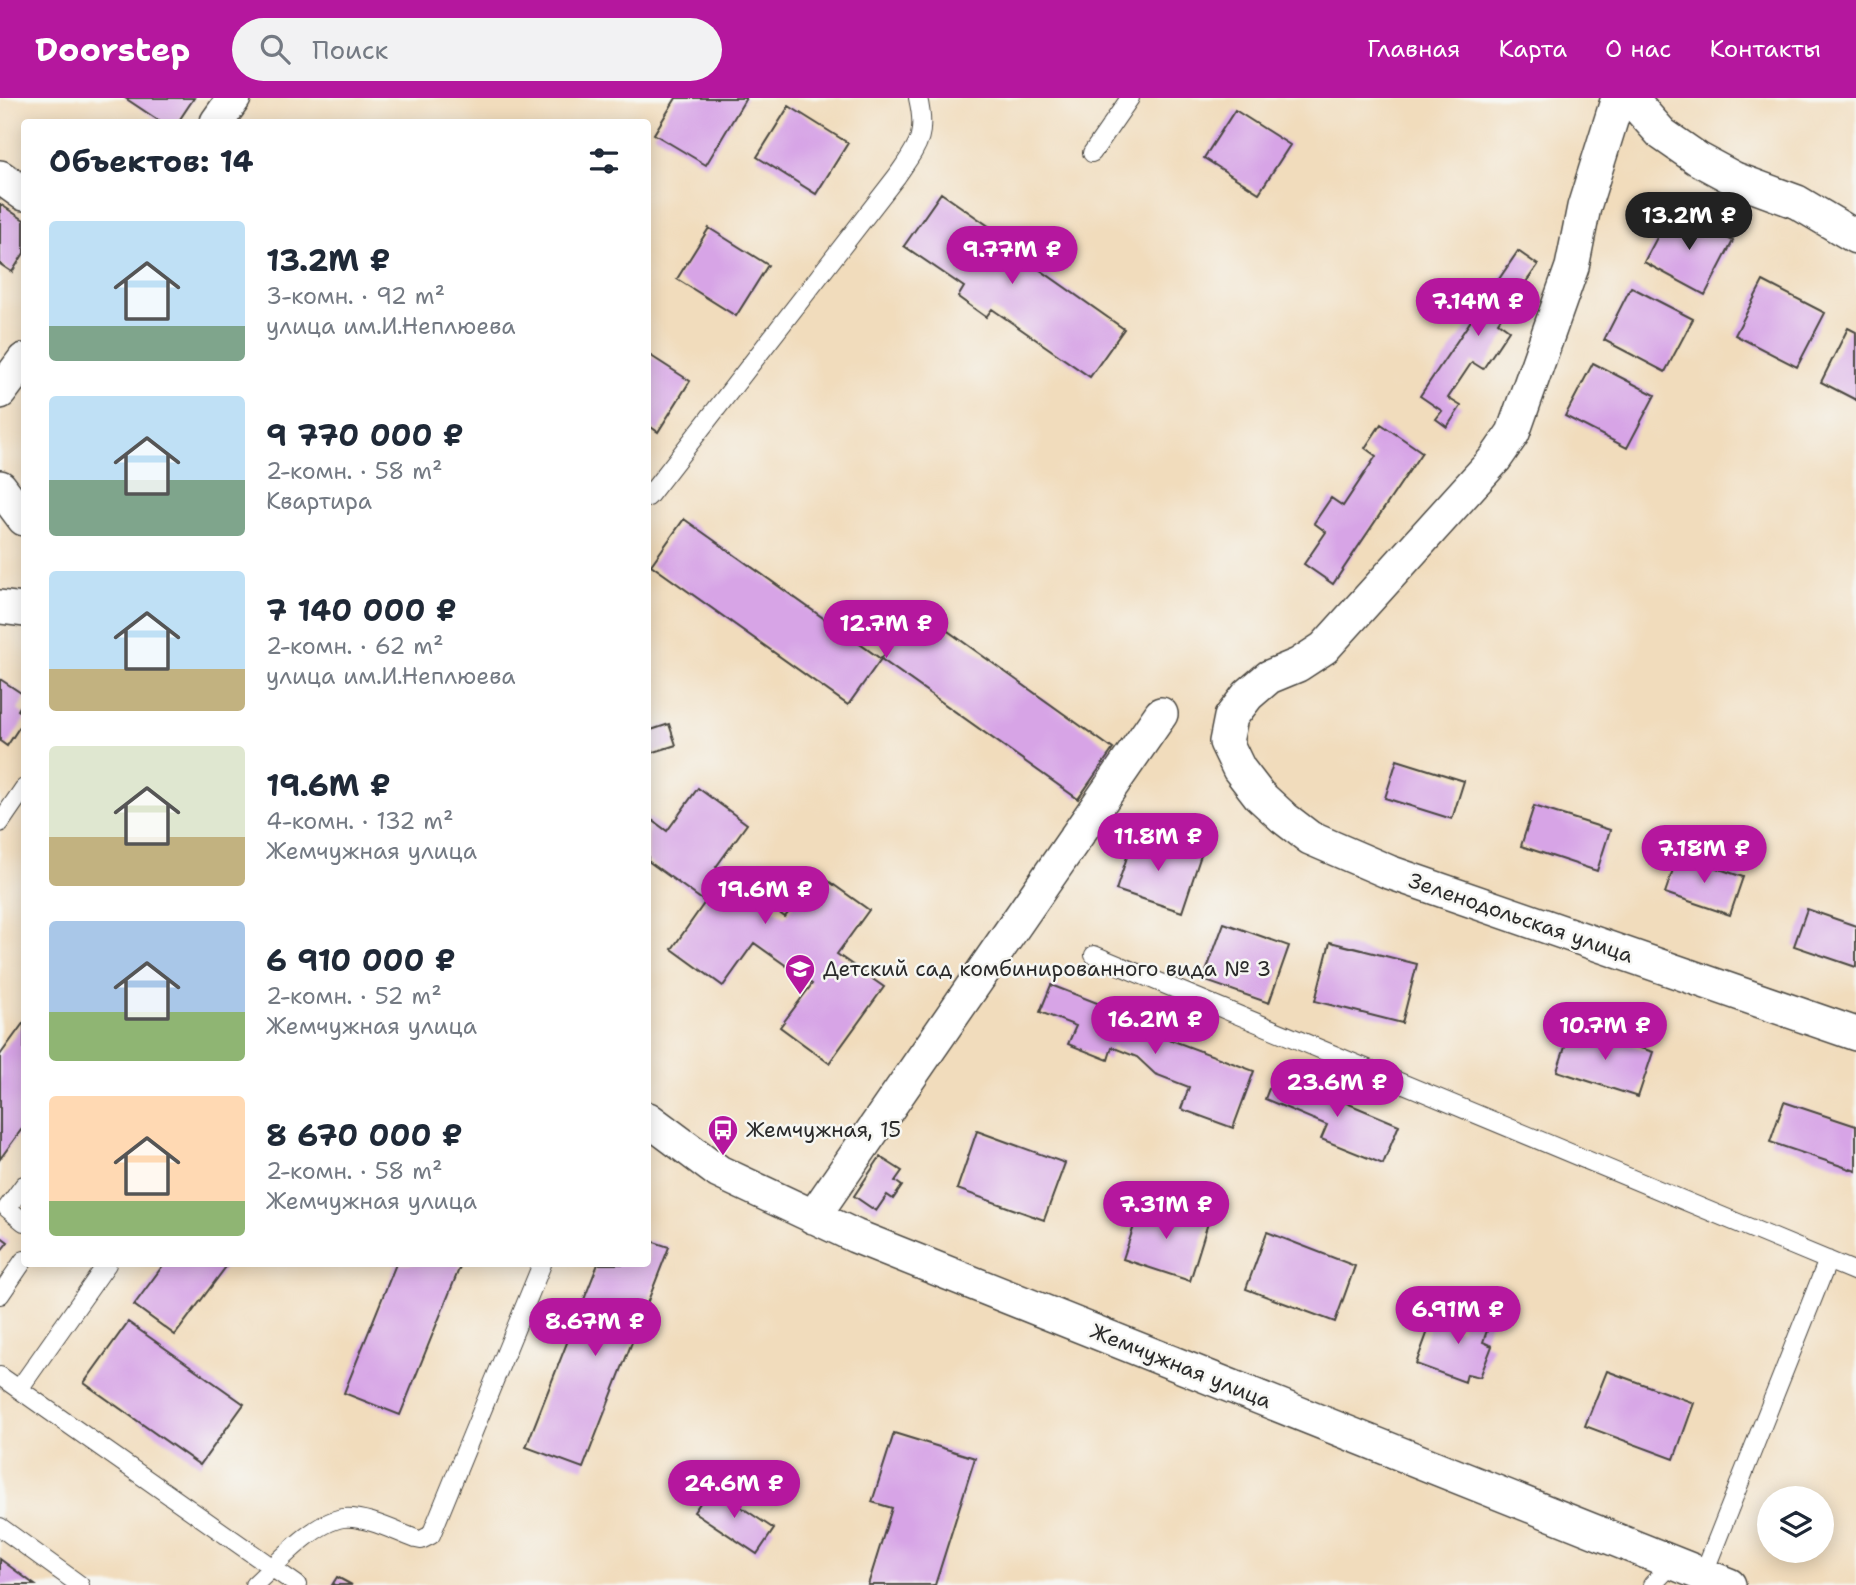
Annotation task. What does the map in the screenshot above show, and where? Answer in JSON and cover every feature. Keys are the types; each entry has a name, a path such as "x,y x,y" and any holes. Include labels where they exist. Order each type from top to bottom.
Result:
{"street":[{"path":"219,119 234,98"},
{"name":"Зеленодольская улица","path":"1618,98 1584,207 1572,267 1529,381 1513,433 1495,459 1324,648 1298,665 1269,677 1248,695 1231,717 1226,742 1239,769 1259,795 1311,838 1389,872 1856,1034"},
{"path":"1630,98 1662,134 1698,159 1735,179 1797,202 1856,237"},
{"path":"0,177 21,192"},
{"path":"0,391 21,364"},
{"path":"0,487 21,515"},
{"path":"0,607 21,610"},
{"path":"814,1217 1161,715"},
{"name":"Жемчужная улица","path":"651,1121 719,1172 881,1246 1662,1574 1716,1580"}],"lane":[{"path":"651,494 917,147 923,121 918,98"},
{"path":"1091,153 1130,98"},
{"path":"0,823 21,792"},
{"path":"1094,955 1856,1272"},
{"path":"21,1189 7,1208 21,1220"},
{"path":"1716,1580 1828,1260"},
{"path":"0,1295 21,1264"},
{"path":"19,1389 105,1267"},
{"path":"254,1585 320,1526 345,1517 421,1540 431,1535 541,1267"},
{"path":"0,1376 297,1585"},
{"path":"0,1527 79,1585"}],"building":[{"path":"125,98 194,98 180,119 156,119"},
{"path":"676,98 746,98 706,165 654,134"},
{"path":"789,106 848,143 816,194 757,157"},
{"path":"1235,110 1290,145 1259,193 1204,158"},
{"path":"941,193 1003,236 999,241 1124,329 1090,377 992,309 986,317 958,297 964,287 904,246"},
{"path":"0,204 21,218 21,258 12,272 0,264"},
{"path":"1672,209 1733,241 1705,295 1644,262"},
{"path":"709,228 768,265 736,316 677,279"},
{"path":"1518,251 1538,265 1498,322 1509,330 1483,369 1472,362 1448,398 1461,406 1447,427 1436,419 1442,411 1420,396"},
{"path":"1763,281 1825,313 1797,367 1735,335"},
{"path":"1631,287 1693,319 1665,372 1604,340"},
{"path":"1848,328 1856,332 1856,400 1821,382"},
{"path":"651,356 690,381 658,432 651,427"},
{"path":"1593,363 1655,395 1627,448 1565,416"},
{"path":"1381,424 1422,452 1333,584 1304,564 1326,532 1314,523 1331,498 1343,506 1376,456 1365,448"},
{"path":"684,519 881,659 848,705 651,565"},
{"path":"917,609 1113,749 1078,799 881,659"},
{"path":"0,679 21,693 18,710 21,712 21,725 7,746 0,741"},
{"path":"669,724 676,745 651,753 651,730"},
{"path":"1397,760 1464,781 1452,819 1385,798"},
{"path":"698,788 747,824 716,867 785,917 817,873 869,910 837,954 884,987 829,1063 780,1027 812,984 754,943 723,986 672,949 705,902 651,863 651,819 667,831"},
{"path":"1534,806 1610,830 1597,871 1521,846"},
{"path":"1135,833 1201,855 1182,912 1116,890"},
{"path":"1678,855 1743,877 1730,915 1665,893"},
{"path":"1807,909 1856,926 1856,967 1794,946"},
{"path":"1224,923 1289,946 1269,1003 1203,980"},
{"path":"1330,942 1417,964 1402,1023 1315,1001"},
{"path":"1051,985 1123,1013 1120,1021 1254,1071 1233,1128 1181,1109 1189,1087 1155,1074 1137,1057 1112,1047 1108,1060 1068,1044 1076,1026 1040,1012"},
{"path":"21,1026 21,1130 0,1159 0,1055"},
{"path":"1572,1026 1653,1052 1638,1097 1557,1071"},
{"path":"1275,1073 1399,1125 1383,1164 1321,1139 1327,1125 1265,1099"},
{"path":"1784,1102 1856,1126 1856,1171 1770,1142"},
{"path":"977,1131 1065,1163 1044,1220 957,1189"},
{"path":"880,1157 902,1171 895,1181 902,1186 893,1199 887,1195 876,1211 854,1196"},
{"path":"1142,1202 1208,1223 1190,1281 1123,1259"},
{"path":"1267,1232 1355,1266 1335,1322 1246,1289"},
{"path":"0,1236 8,1242 0,1252"},
{"path":"651,1241 669,1247 583,1468 526,1447 597,1267 651,1267"},
{"path":"162,1267 226,1267 175,1335 134,1305"},
{"path":"395,1267 460,1267 400,1415 344,1393"},
{"path":"1470,1304 1493,1314 1483,1342 1492,1346 1480,1377 1467,1374 1465,1382 1416,1364 1432,1320 1461,1330"},
{"path":"128,1322 244,1404 200,1465 84,1383"},
{"path":"1607,1371 1694,1403 1674,1459 1585,1426"},
{"path":"894,1433 975,1458 935,1585 868,1585 892,1508 872,1502"},
{"path":"711,1487 774,1529 757,1554 694,1512"},
{"path":"0,1559 35,1585 0,1585"},
{"path":"337,1577 352,1585 332,1585"}],"place":[{"name":"Детский сад комбинированного вида № 3","path":"800,996"},
{"name":"Жемчужная, 15","path":"723,1157"}]}
